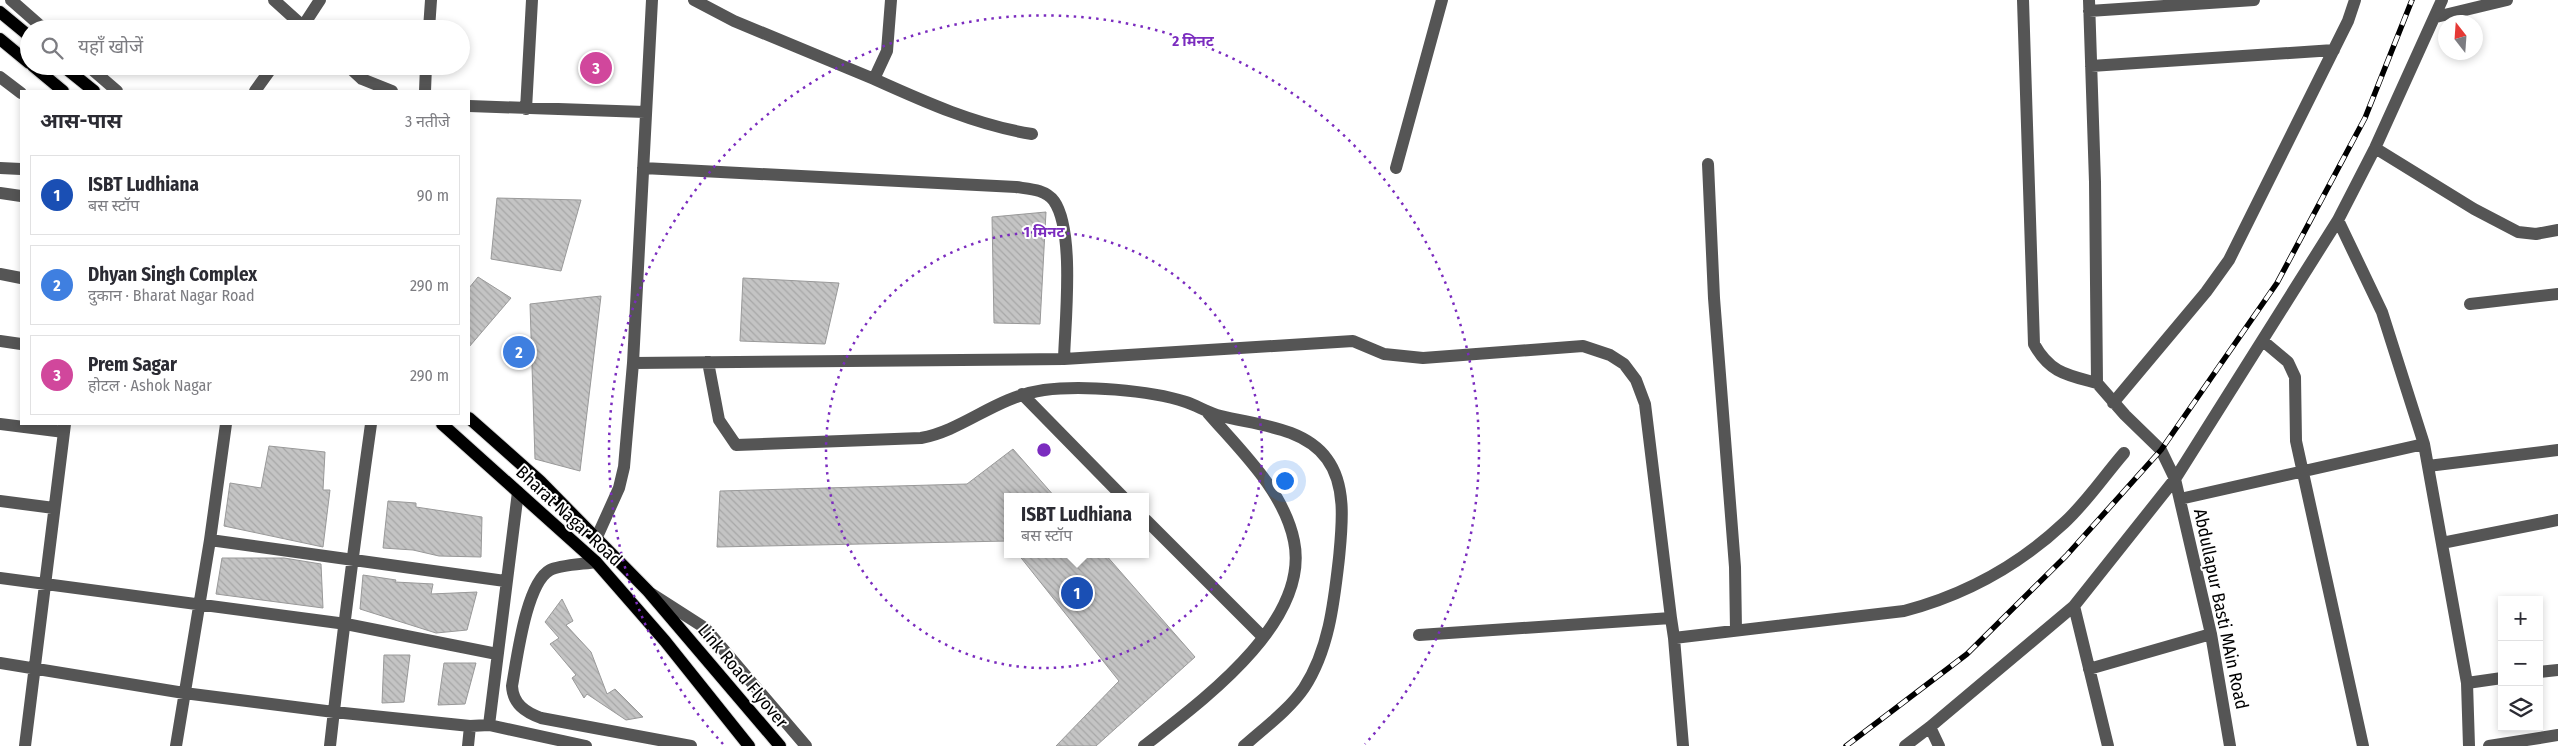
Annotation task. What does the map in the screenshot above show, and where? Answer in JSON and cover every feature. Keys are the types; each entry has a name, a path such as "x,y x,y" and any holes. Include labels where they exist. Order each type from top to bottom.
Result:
{"main road":[{"path":"0,12 20,29"},
{"path":"0,39 20,56"},
{"path":"44,75 62,90"},
{"path":"75,75 93,90"},
{"name":"Bharat Nagar Road","path":"470,419 540,481 648,591 680,628"},
{"name":"Bharat Nagar Road","path":"443,425 596,562 665,641 749,746"},
{"name":"Link Road Flyover","path":"680,628 780,746"}],"street":[{"path":"11,0 34,20"},
{"path":"274,0 295,20"},
{"path":"308,20 320,0"},
{"path":"430,20 431,0"},
{"path":"526,109 532,0"},
{"path":"596,540 619,488 624,467 633,364 652,0"},
{"path":"694,0 734,21 931,104 1004,130 1032,134"},
{"path":"874,79 887,51 891,0"},
{"path":"1396,168 1442,0"},
{"path":"2023,0 2034,344 2043,360 2052,368 2098,383 2089,5 2254,0"},
{"path":"2113,403 2206,292 2230,260 2334,50 2355,0"},
{"path":"1905,746 2074,606 2175,479 2263,342 2338,220 2375,148 2436,17 2442,0"},
{"path":"2436,17 2507,0"},
{"path":"2091,66 2334,50"},
{"path":"98,75 116,90"},
{"path":"255,90 266,75"},
{"path":"358,75 362,79 390,90"},
{"path":"425,90 426,75"},
{"path":"0,77 20,92"},
{"path":"470,106 645,112"},
{"path":"2375,148 2510,229 2526,234 2558,230"},
{"path":"1708,164 1714,298 1735,567 1736,630"},
{"path":"0,168 20,169"},
{"path":"643,168 1016,187 1042,191 1053,200 1065,229 1064,359"},
{"path":"0,193 20,196"},
{"path":"2338,220 2382,312 2424,444 2467,683 2468,746"},
{"path":"0,274 20,278"},
{"path":"2470,304 2558,294"},
{"path":"633,364 1064,359 1353,341 1384,354 1415,358 1583,346 1610,355 1624,364 1636,380 1645,404 1674,638 1683,746"},
{"path":"0,342 20,344"},
{"path":"2263,342 2288,362 2295,378 2296,441 2363,746"},
{"path":"708,362 719,420 736,445 927,437 944,431 1004,400 1022,394 1045,390 1122,391 1187,402 1208,413 1289,432 1316,446 1328,460 1337,481 1342,510 1341,537 1332,615 1316,666 1304,689 1284,711 1244,746"},
{"name":"Abdullapur Basti MAin Road","path":"2098,383 2113,403 2161,450 2175,479 2211,634 2230,746"},
{"path":"1022,394 1119,493"},
{"path":"1144,746 1218,689 1252,653 1283,606 1291,582 1294,542 1271,489 1208,413"},
{"path":"0,424 64,428 43,584 25,746"},
{"path":"176,746 210,540 226,425"},
{"path":"330,746 346,624 352,560 371,425"},
{"path":"2180,499 2424,444"},
{"path":"2428,466 2558,450"},
{"path":"1674,638 1904,611 1940,602 1972,587 2018,560 2065,522 2124,453"},
{"path":"489,725 505,581 518,492"},
{"path":"0,501 54,508"},
{"path":"2442,543 2558,520"},
{"path":"1149,523 1263,637"},
{"path":"210,540 505,581"},
{"path":"596,562 552,569 544,575 534,589 513,680 515,700 520,708 541,718 691,746"},
{"path":"0,578 346,624 497,654"},
{"path":"648,591 705,628 806,746"},
{"path":"2074,606 2108,746"},
{"path":"1419,635 1671,618"},
{"path":"2089,669 2211,634"},
{"path":"0,663 35,667 184,693 334,712 470,726 489,725 586,746"},
{"path":"2543,672 2558,670"},
{"path":"2467,683 2498,679"},
{"path":"468,746 470,726"},
{"path":"1930,727 1939,746"},
{"path":"2489,746 2558,735"}],"building":[{"path":"497,198 581,200 561,271 491,259"},
{"path":"1046,212 1040,324 994,323 992,217"},
{"path":"478,277 511,298 470,346 470,287"},
{"path":"743,278 839,283 825,344 740,341"},
{"path":"601,296 580,471 535,459 530,304"},
{"path":"269,446 325,452 323,490 330,490 323,547 224,526 230,483 261,488"},
{"path":"1013,449 1052,493 1004,493 1004,541 717,547 720,491 967,484"},
{"path":"388,501 416,503 416,507 482,517 481,557 439,556 413,550 383,548"},
{"path":"222,558 284,558 321,564 323,608 216,594"},
{"path":"1021,558 1108,558 1195,657 1096,746 1056,746 1119,681"},
{"path":"363,575 396,580 395,582 433,584 431,594 477,592 467,630 436,633 360,609"},
{"path":"562,599 573,621 566,625 591,652 607,694 615,689 643,717 626,720 587,694 584,698 572,678 576,675 550,644 559,638 545,622"},
{"path":"384,655 410,655 404,702 382,703"},
{"path":"444,663 476,663 465,704 438,705"}],"railway":[{"path":"1846,746 1967,654 2066,556 2161,450 2277,283 2365,118 2412,0"}],"place":[{"name":"Prem Sagar","path":"596,68"},
{"name":"Dhyan Singh Complex","path":"519,352"},
{"name":"ISBT Ludhiana","path":"1077,593"}]}
